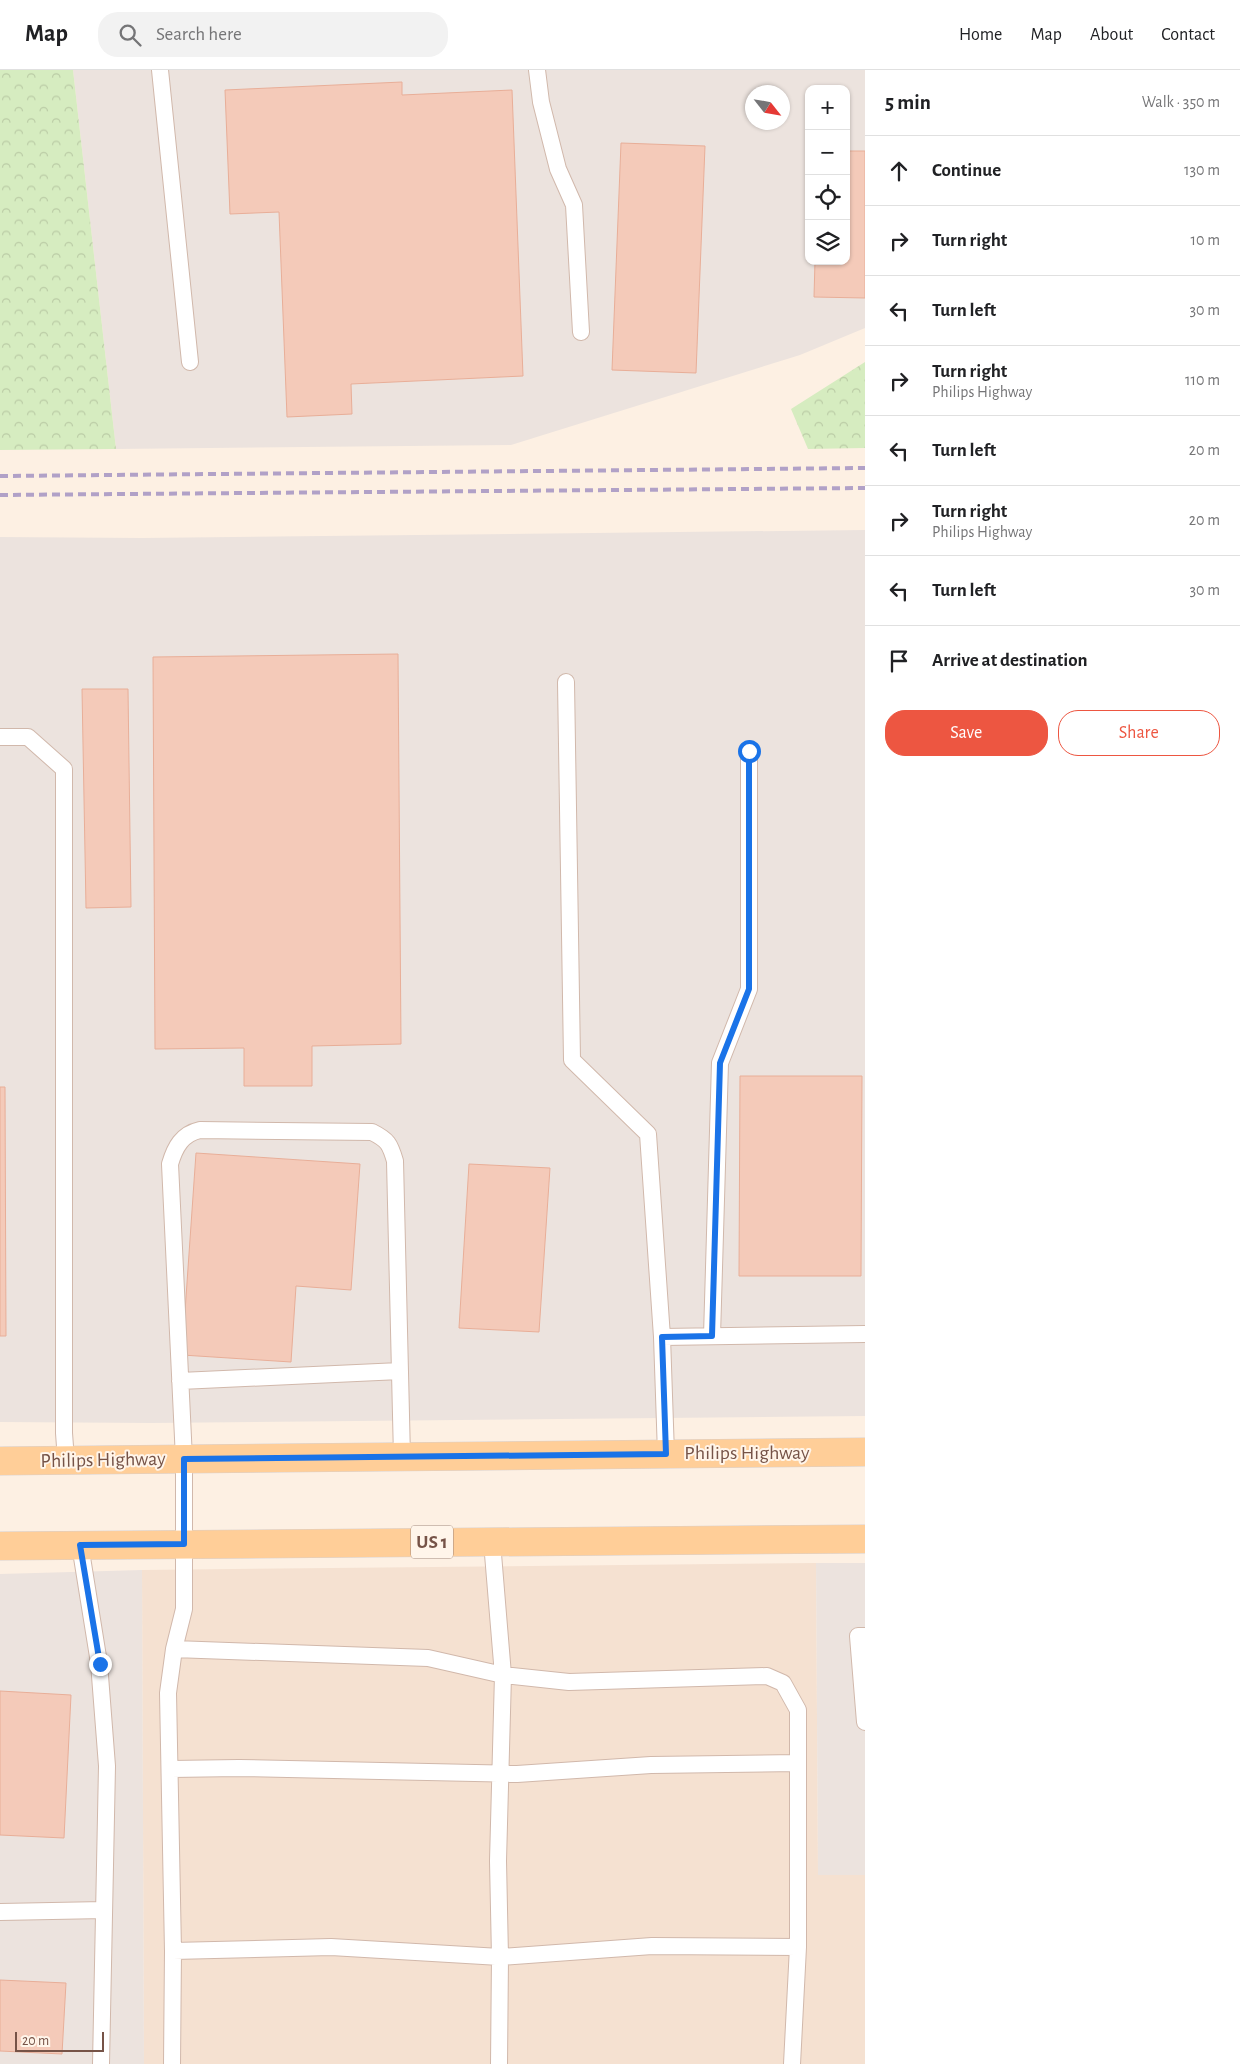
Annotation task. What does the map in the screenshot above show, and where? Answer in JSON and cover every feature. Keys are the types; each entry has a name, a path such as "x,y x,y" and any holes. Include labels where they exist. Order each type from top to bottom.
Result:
{"main road":[{"name":"Philips Highway","path":"0,1461 865,1452"},
{"name":"US 1","path":"0,1546 865,1539"}],"lane":[{"path":"160,70 190,362"},
{"path":"538,70 541,102 558,169 574,205 581,332"},
{"path":"566,682 572,1060 648,1134 662,1337 666,1454"},
{"path":"0,737 28,737 64,769 64,1433 66,1460"},
{"path":"712,1336 720,1063 749,989 749,751"},
{"path":"172,2064 173,1951 171,1770 168,1693 174,1649 184,1610 184,1459 170,1164 173,1152 190,1132 200,1130 372,1132 384,1138 391,1147 395,1161 402,1457"},
{"path":"662,1337 865,1334"},
{"path":"180,1381 400,1370"},
{"path":"492,1542 504,1675 498,1861 500,1957 499,2064"},
{"path":"80,1545 100,1664 107,1766 101,2064"},
{"path":"862,1636 865,1712"},
{"path":"174,1649 428,1658 504,1675 568,1682 767,1676 783,1684 798,1710 798,1947 792,2064"},
{"path":"171,1770 239,1768 501,1772 517,1774 651,1765 798,1763"},
{"path":"0,1912 104,1910"},
{"path":"173,1951 330,1947 500,1957 652,1946 798,1947"}],"shaded area":[{"path":"73,70 865,70 865,328 800,355 511,445 116,449"},
{"path":"865,530 865,1416 151,1423 0,1422 0,537 142,538"},
{"path":"816,1563 818,1875 865,1875 865,2064 144,2064 142,1570"},
{"path":"816,1563 865,1563 865,1875 818,1875"},
{"path":"142,1570 144,2064 0,2064 0,1574"}],"green space":[{"path":"0,70 73,70 116,449 0,450"},
{"path":"865,362 865,448 808,449 791,409"}],"building":[{"path":"402,82 402,95 512,90 523,376 351,384 352,414 287,417 279,212 230,214 225,90"},
{"path":"621,143 705,146 696,373 612,370"},
{"path":"850,151 865,151 865,298 814,297 815,265 850,265"},
{"path":"398,654 401,1044 312,1046 312,1086 244,1086 244,1048 155,1049 153,657"},
{"path":"82,689 128,689 131,907 86,908"},
{"path":"740,1076 862,1076 861,1276 739,1276"},
{"path":"0,1087 5,1087 6,1336 0,1336"},
{"path":"196,1153 360,1164 351,1290 296,1286 291,1362 182,1355"},
{"path":"469,1164 550,1168 539,1332 459,1328"},
{"path":"0,1691 71,1695 64,1838 0,1835"},
{"path":"0,1980 66,1983 62,2054 0,2051"}],"railway":[{"path":"0,476 865,468"},
{"path":"0,495 865,488"}],"route":[{"path":"100,1664 80,1545 184,1544 184,1459 666,1454 662,1337 712,1336 720,1063 749,989 749,751"}]}
